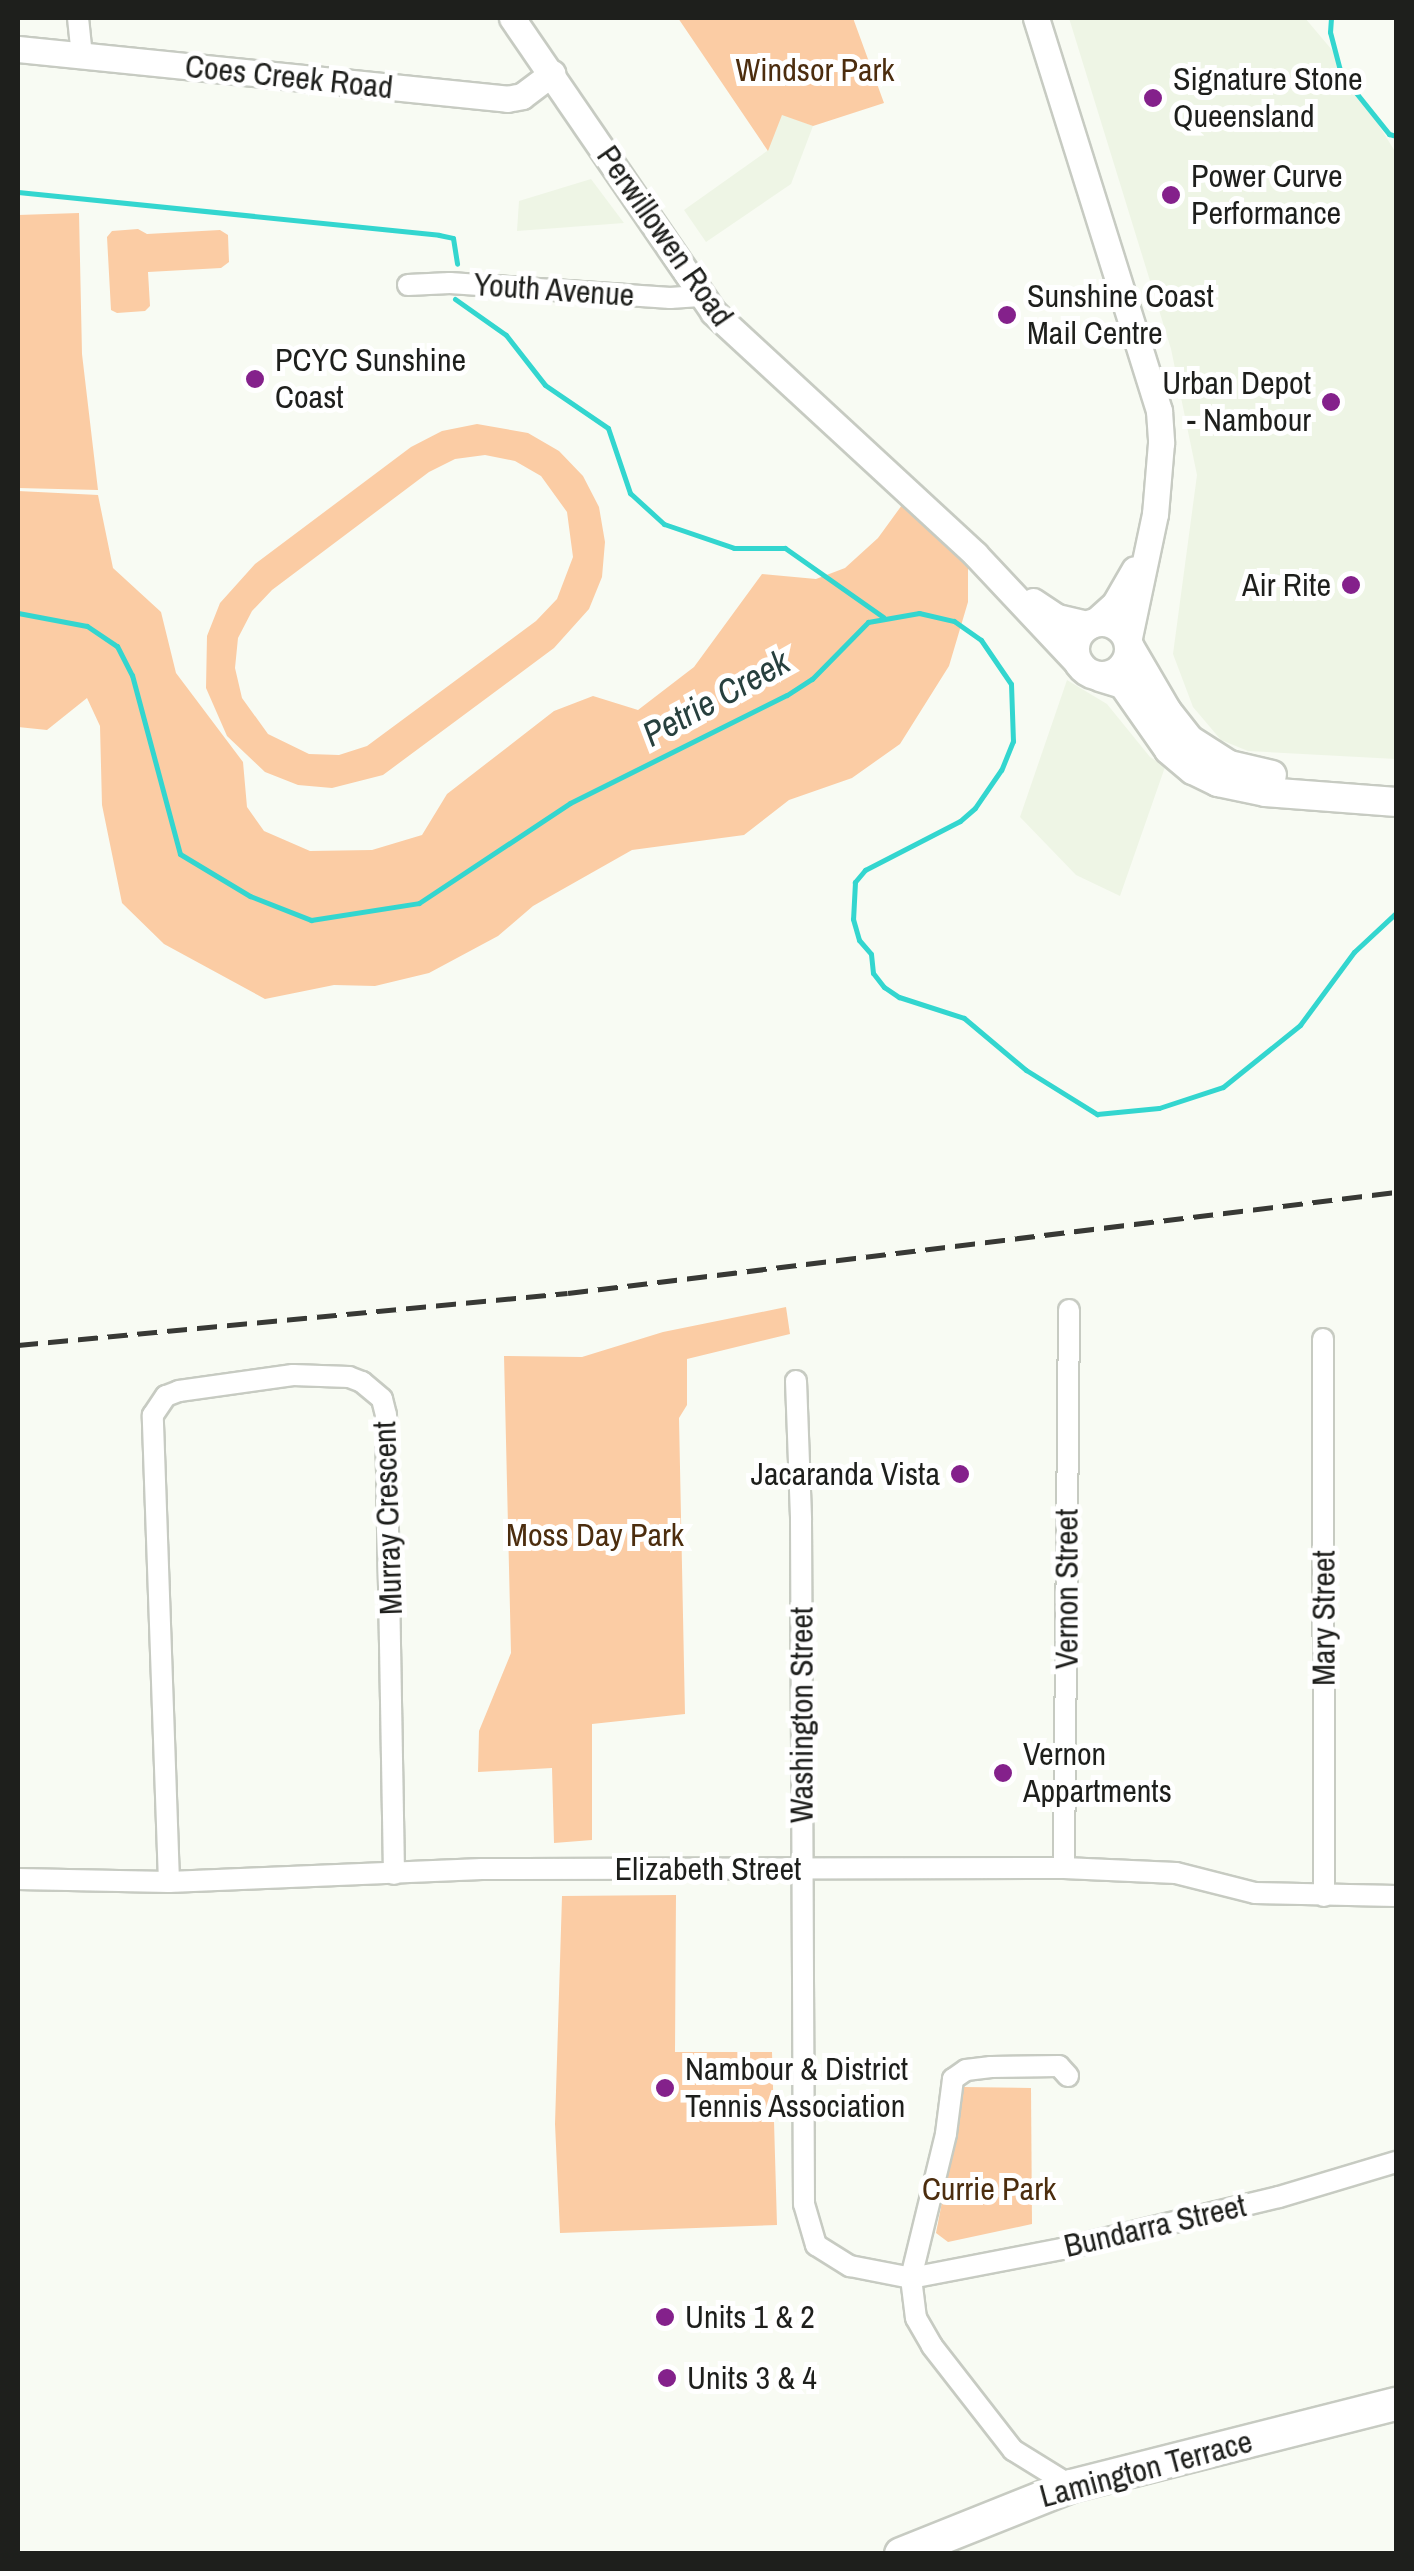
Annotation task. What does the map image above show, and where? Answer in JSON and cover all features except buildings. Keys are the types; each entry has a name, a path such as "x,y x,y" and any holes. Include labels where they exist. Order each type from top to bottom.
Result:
{"highway":[{"name":"Lamington Terrace","path":"901,2554 1070,2486 1396,2404"},
{"name":"Lamington Terrace","path":"944,2554 1076,2506 1396,2425"}],"main road":[{"path":"1129,644 1124,666 1091,672 1076,643 1092,624 1112,624 1129,644 1174,722 1218,760 1254,774 1396,784"},
{"name":"Perwillowen Road","path":"1091,672 1119,682 1131,692 1162,742 1204,776 1251,790 1396,802"}],"street":[{"path":"78,18 82,55"},
{"name":"Perwillowen Road","path":"512,18 700,296 736,337 975,554 1091,672"},
{"path":"1036,18 1155,393 1161,443 1149,543 1129,644"},
{"name":"Coes Creek Road","path":"18,49 507,99 522,96 552,73"},
{"name":"Youth Avenue","path":"408,285 450,283 664,298 700,296"},
{"path":"1092,624 1120,596 1149,543"},
{"name":"Perwillowen Road","path":"975,554 1048,613 1092,624"},
{"name":"Vernon Street","path":"1064,1868 1069,1310"},
{"name":"Mary Street","path":"1323,1340 1324,1896"},
{"name":"Murray Crescent","path":"168,1882 153,1415 166,1396 179,1391 293,1375 349,1377 362,1382 382,1399 386,1415 394,1874"},
{"name":"Washington Street","path":"796,1381 808,2226 816,2244 832,2258 910,2278"},
{"name":"Elizabeth Street","path":"18,1878 168,1882 394,1874 1064,1868 1176,1874 1256,1893 1396,1896"},
{"path":"1068,2076 1059,2066 992,2067 966,2070 953,2079 946,2134 910,2278 916,2318 924,2332 1013,2450 1070,2486"},
{"name":"Bundarra Street","path":"910,2278 1098,2240 1396,2162"}],"shaded area":[{"path":"1069,18 1305,18 1332,50 1396,153 1396,759 1248,751 1221,740 1193,707 1173,654 1197,475 1171,349"},
{"path":"782,114 813,126 791,184 706,242 684,210 767,151"},
{"path":"591,179 624,223 517,231 519,201"},
{"path":"1067,680 1107,704 1150,757 1165,767 1120,896 1076,875 1020,817"}],"green space":[{"name":"Windsor Park","path":"678,18 853,18 884,103 813,126 782,115 768,151"},
{"path":"79,213 82,354 98,490 18,488 18,215"},
{"path":"138,229 147,234 220,230 228,235 229,262 221,268 148,272 150,306 145,311 117,313 111,310 107,237 112,231"},
{"path":"477,424 528,433 559,451 583,476 599,507 605,542 602,577 589,609 554,648 383,775 332,788 298,785 265,772 227,736 206,688 207,636 220,603 255,564 411,447 442,431","holes":["485,455 515,461 541,476 567,512 573,557 557,599 536,621 367,746 339,755 309,754 268,734 242,698 235,668 238,638 252,611 272,590 429,472 455,459"]},
{"path":"18,491 98,495 113,568 161,612 176,673 243,762 247,807 264,831 310,851 372,850 422,835 447,794 554,711 593,696 638,710 694,667 762,574 816,579 845,568 878,538 902,505 968,565 968,602 949,666 900,744 852,778 789,800 744,835 632,850 533,906 498,936 429,973 375,986 334,985 265,999 164,944 122,903 102,805 100,726 87,698 47,730 18,727"},
{"name":"Moss Day Park","path":"786,1307 790,1334 687,1359 687,1405 679,1418 685,1714 592,1724 592,1840 554,1843 552,1768 478,1772 479,1731 511,1653 504,1356 582,1357 663,1332"},
{"name":"Nambour & District Tennis Association","path":"676,1895 675,2052 772,2052 777,2225 560,2233 555,2124 562,1896"},
{"name":"Currie Park","path":"964,2087 1031,2088 1032,2224 948,2242 936,2233"}],"waterway":[{"path":"1331,18 1330,32 1341,74 1389,134 1396,136"},
{"path":"18,192 439,235 453,238 457,264"},
{"path":"455,299 506,335 545,385 608,428 630,493 664,524 734,548 785,548 883,617"},
{"name":"Petrie Creek","path":"18,613 87,626 117,646 132,675 180,854 250,896 311,920 419,903 570,803 787,695 812,679 868,622 919,613 954,621 981,640 1011,684 1013,741 1001,770 975,808 960,821 865,870 855,882 853,919 859,940 871,954 873,973 884,987 899,997 964,1018 1026,1070 1097,1114 1159,1108 1223,1087 1300,1025 1354,952 1396,913"}],"railway":[{"path":"18,1345 568,1293 1396,1192"}],"place":[{"name":"Signature Stone Queensland","path":"1153,98"},
{"name":"Power Curve Performance","path":"1171,195"},
{"name":"Sunshine Coast Mail Centre","path":"1007,315"},
{"name":"PCYC Sunshine Coast","path":"255,379"},
{"name":"Urban Depot - Nambour","path":"1331,402"},
{"name":"Air Rite","path":"1351,585"},
{"name":"Jacaranda Vista","path":"960,1474"},
{"name":"Vernon Appartments","path":"1003,1773"},
{"name":"Nambour & District Tennis Association","path":"665,2088"},
{"name":"Units 1 & 2","path":"665,2317"},
{"name":"Units 3 & 4","path":"667,2378"}]}
